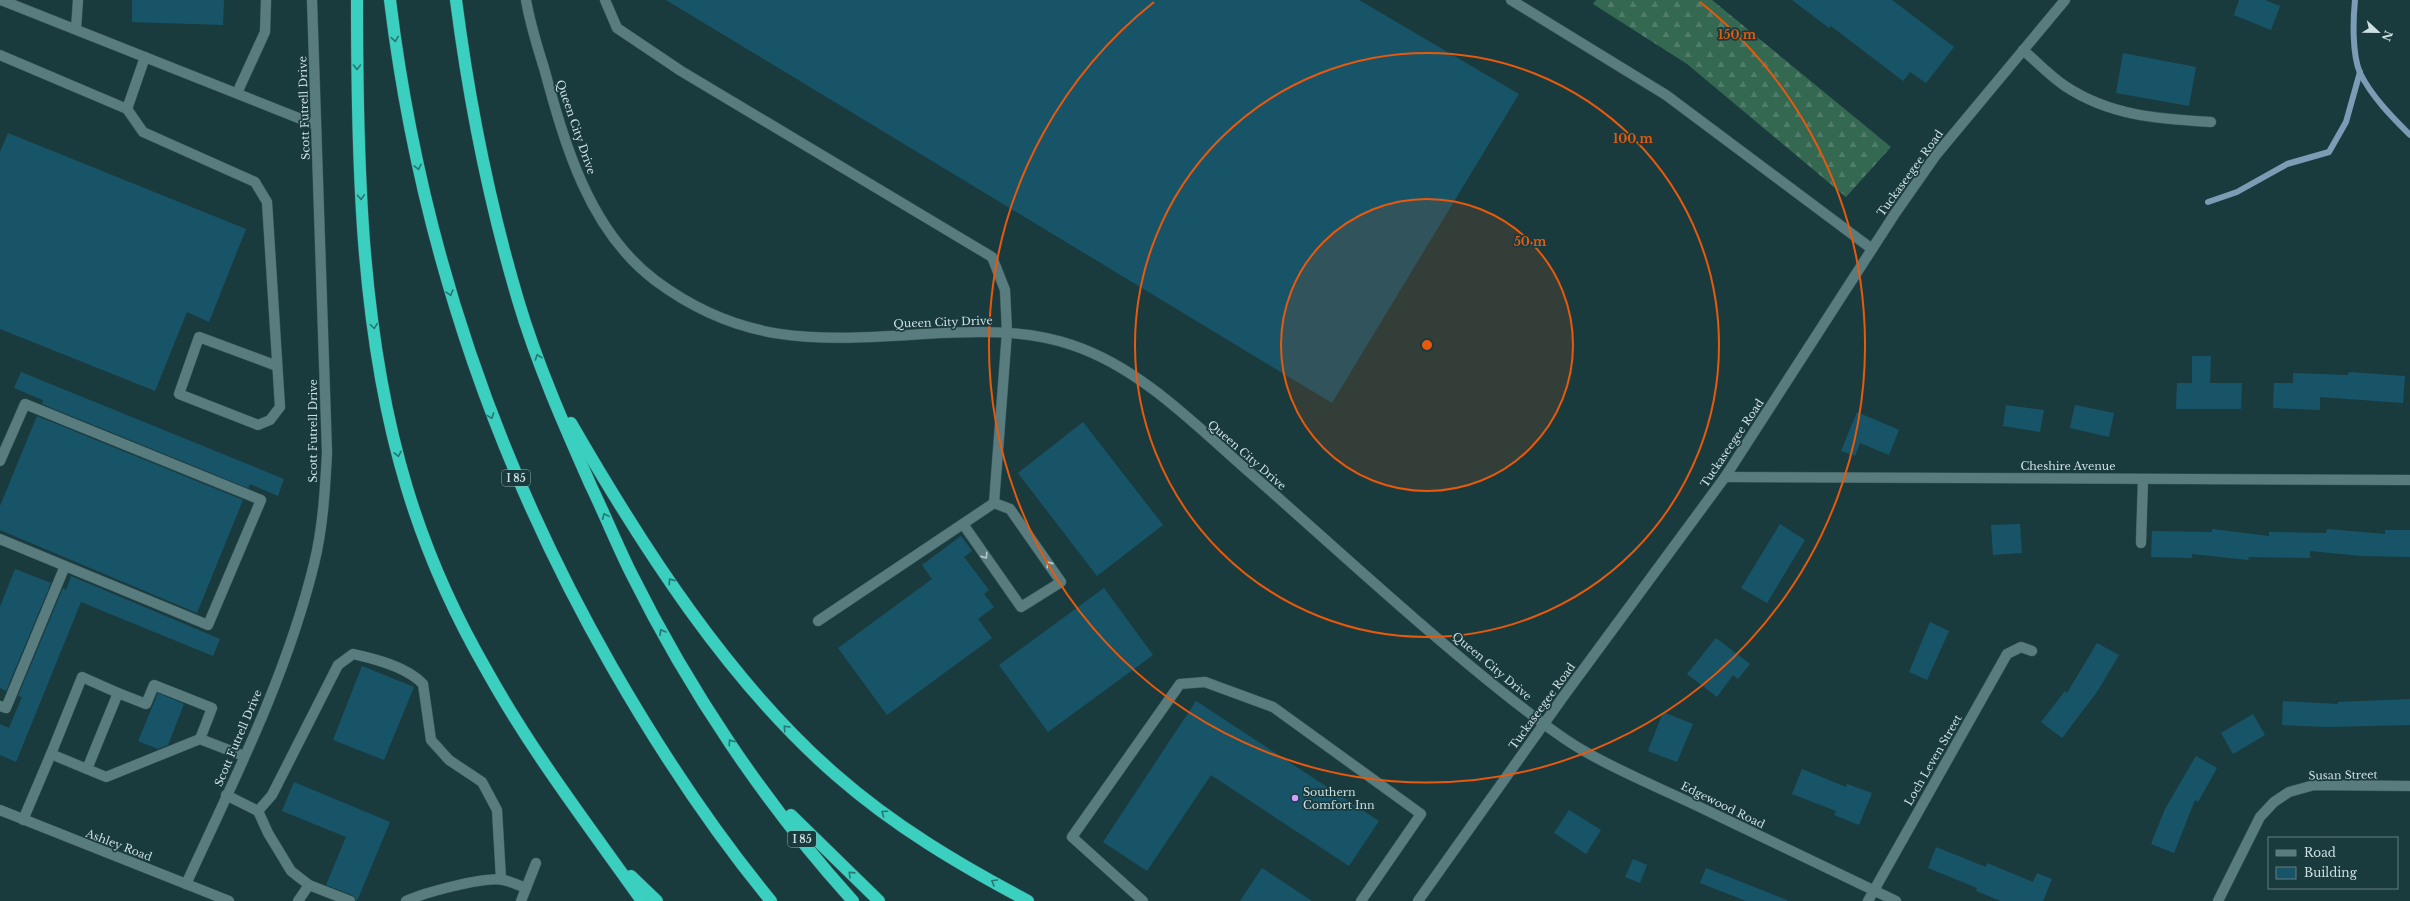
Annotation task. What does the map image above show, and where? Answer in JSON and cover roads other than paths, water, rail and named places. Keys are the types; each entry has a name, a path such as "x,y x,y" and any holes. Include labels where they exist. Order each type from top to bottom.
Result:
{"highway":[{"path":"357,0 357,94 361,201 370,299 380,371 407,490 450,598 485,669 526,738 582,820 642,901"},
{"name":"I 85","path":"390,0 411,132 433,232 472,364 510,463 537,526 567,586 651,735 692,798 771,901"},
{"name":"I 85","path":"456,0 464,64 499,231 518,301 545,380 630,572 680,663 753,775 794,830 853,901"},
{"path":"545,380 594,463 675,587 732,664 797,740 837,776 879,809 932,847 1028,901"},
{"path":"753,775 879,901"},
{"path":"610,856 657,901"}],"street":[{"path":"1,0 316,125"},
{"path":"76,29 78,0"},
{"path":"237,93 265,32 266,0"},
{"name":"Scott Futrell Drive","path":"186,884 244,756 293,636 314,563 325,492 327,453 312,0"},
{"name":"Queen City Drive","path":"526,0 555,109 575,169 602,223 650,277 702,311 729,322 765,332 808,337 851,338 966,331 1007,332 1044,337 1076,346 1128,373 1158,394 1394,600 1513,700 1544,724"},
{"path":"605,0 617,28 688,75 992,257 1005,290 1007,332 994,503"},
{"path":"1511,0 1666,95 1872,249"},
{"name":"Tuckaseegee Road","path":"1418,901 1544,724 1725,477 1872,249 1936,155 2065,0"},
{"path":"2023,50 2064,86 2115,111 2153,119 2211,122"},
{"path":"0,55 127,109 144,132 255,182 267,202 278,366 280,407 270,420 258,425 179,394 199,338 278,366"},
{"path":"127,109 145,57"},
{"path":"0,461 25,404 261,500 208,625 0,539"},
{"name":"Cheshire Avenue","path":"1725,477 2410,480"},
{"path":"2141,543 2143,478"},
{"path":"818,621 994,503"},
{"path":"963,524 1021,607 1061,582 1010,509 994,503"},
{"path":"0,706 6,708 65,566"},
{"name":"Loch Leven Street","path":"1868,901 2007,654 2021,647 2032,651"},
{"path":"258,811 272,795 338,665 353,654 375,659 417,677 424,684 431,740 449,760 482,782 497,810 501,879"},
{"path":"23,820 82,677 146,704 154,685 212,708 200,739"},
{"path":"1143,901 1072,837 1180,684 1205,682 1273,707 1421,814 1361,901"},
{"path":"87,769 118,693"},
{"name":"Edgewood Road","path":"1544,724 1581,750 1896,901"},
{"path":"51,754 106,777 200,739 244,756"},
{"name":"Susan Street","path":"2218,901 2260,817 2274,802 2288,792 2314,785 2410,786"},
{"path":"226,795 258,811 268,833 291,871 308,885 350,901"},
{"name":"Ashley Road","path":"0,810 229,901"},
{"path":"521,901 536,863"},
{"path":"406,901 421,894 458,885 501,879 526,888"},
{"path":"298,901 308,885"}],"waterway":[{"path":"2355,0 2354,47 2360,73 2376,98 2389,114 2410,135"},
{"path":"2208,202 2237,192 2287,164 2329,152 2346,122 2360,72"}],"place":[{"name":"Southern Comfort Inn","path":"1295,798"}]}
